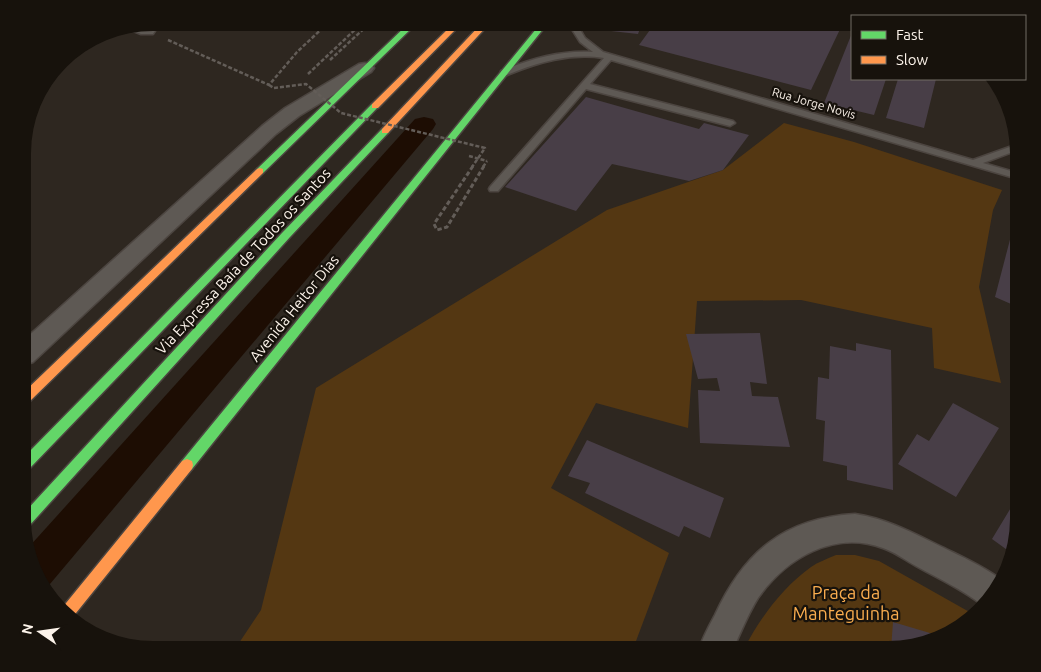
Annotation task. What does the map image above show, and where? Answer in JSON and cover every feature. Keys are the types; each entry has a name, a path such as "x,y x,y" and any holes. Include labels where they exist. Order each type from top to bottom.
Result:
{"main road":[{"name":"Avenida Heitor Dias","path":"71,608 537,31"},
{"path":"31,392 403,32"},
{"name":"Via Expressa Baía de Todos os Santos","path":"31,458 449,32"},
{"name":"Via Expressa Baía de Todos os Santos","path":"31,514 279,243 477,32"}],"street":[{"path":"31,349 269,130 292,112 365,68"},
{"path":"720,640 746,588 767,561 815,534 834,530 853,528 874,531 902,541 987,589"}],"lane":[{"name":"Rua Jorge Novis","path":"575,31 585,45 607,55 1009,173"},
{"name":"Rua Jorge Novis","path":"504,73 533,61 563,54 607,55"},
{"path":"494,189 586,86 607,55"},
{"path":"586,86 730,123"},
{"path":"973,162 1009,151"}],"path":[{"path":"147,32 274,88 306,84 341,113 485,148 434,224 437,230 447,227 488,161"},
{"path":"269,85 297,52 318,32"},
{"path":"327,63 360,32"}],"green space":[{"path":"784,123 854,142 1002,190 993,210 979,287 1001,383 934,368 932,328 801,300 697,301 688,428 596,403 551,488 669,553 636,640 240,641 261,610 316,388 607,210 723,170"},
{"name":"Praça da Manteguinha","path":"836,555 855,555 879,561 968,611 949,624 934,631 904,640 749,640 781,594 800,575 820,562"}],"building":[{"path":"614,31 639,31 638,34"},
{"path":"649,31 839,31 811,90 639,45"},
{"path":"851,36 851,80 886,80 874,115 824,103"},
{"path":"898,80 936,80 924,128 886,118"},
{"path":"586,97 699,129 704,123 749,135 723,170 689,181 612,164 576,211 505,187"},
{"path":"1009,243 1009,303 995,297"},
{"path":"760,333 767,384 750,382 752,396 778,397 790,447 700,443 698,390 720,391 717,378 698,379 686,334"},
{"path":"856,343 891,350 893,490 847,480 847,466 823,461 825,421 816,419 818,377 829,379 830,346 856,351"},
{"path":"953,403 999,428 956,497 898,464 917,434 929,441"},
{"path":"587,440 724,498 710,538 684,526 679,537 585,493 590,483 568,476"},
{"path":"1009,511 1005,549 992,539"},
{"path":"893,622 929,633 904,640 892,640"}],"waterway":[{"path":"40,564 424,124"}],"traffic: fast":[{"path":"187,465 537,31"},
{"path":"260,171 404,32"},
{"path":"31,458 375,106"},
{"path":"31,514 286,235 385,131"}],"traffic: slow":[{"path":"375,106 449,32"},
{"path":"385,131 478,32"},
{"path":"31,392 260,171"},
{"path":"71,608 187,465"}]}
